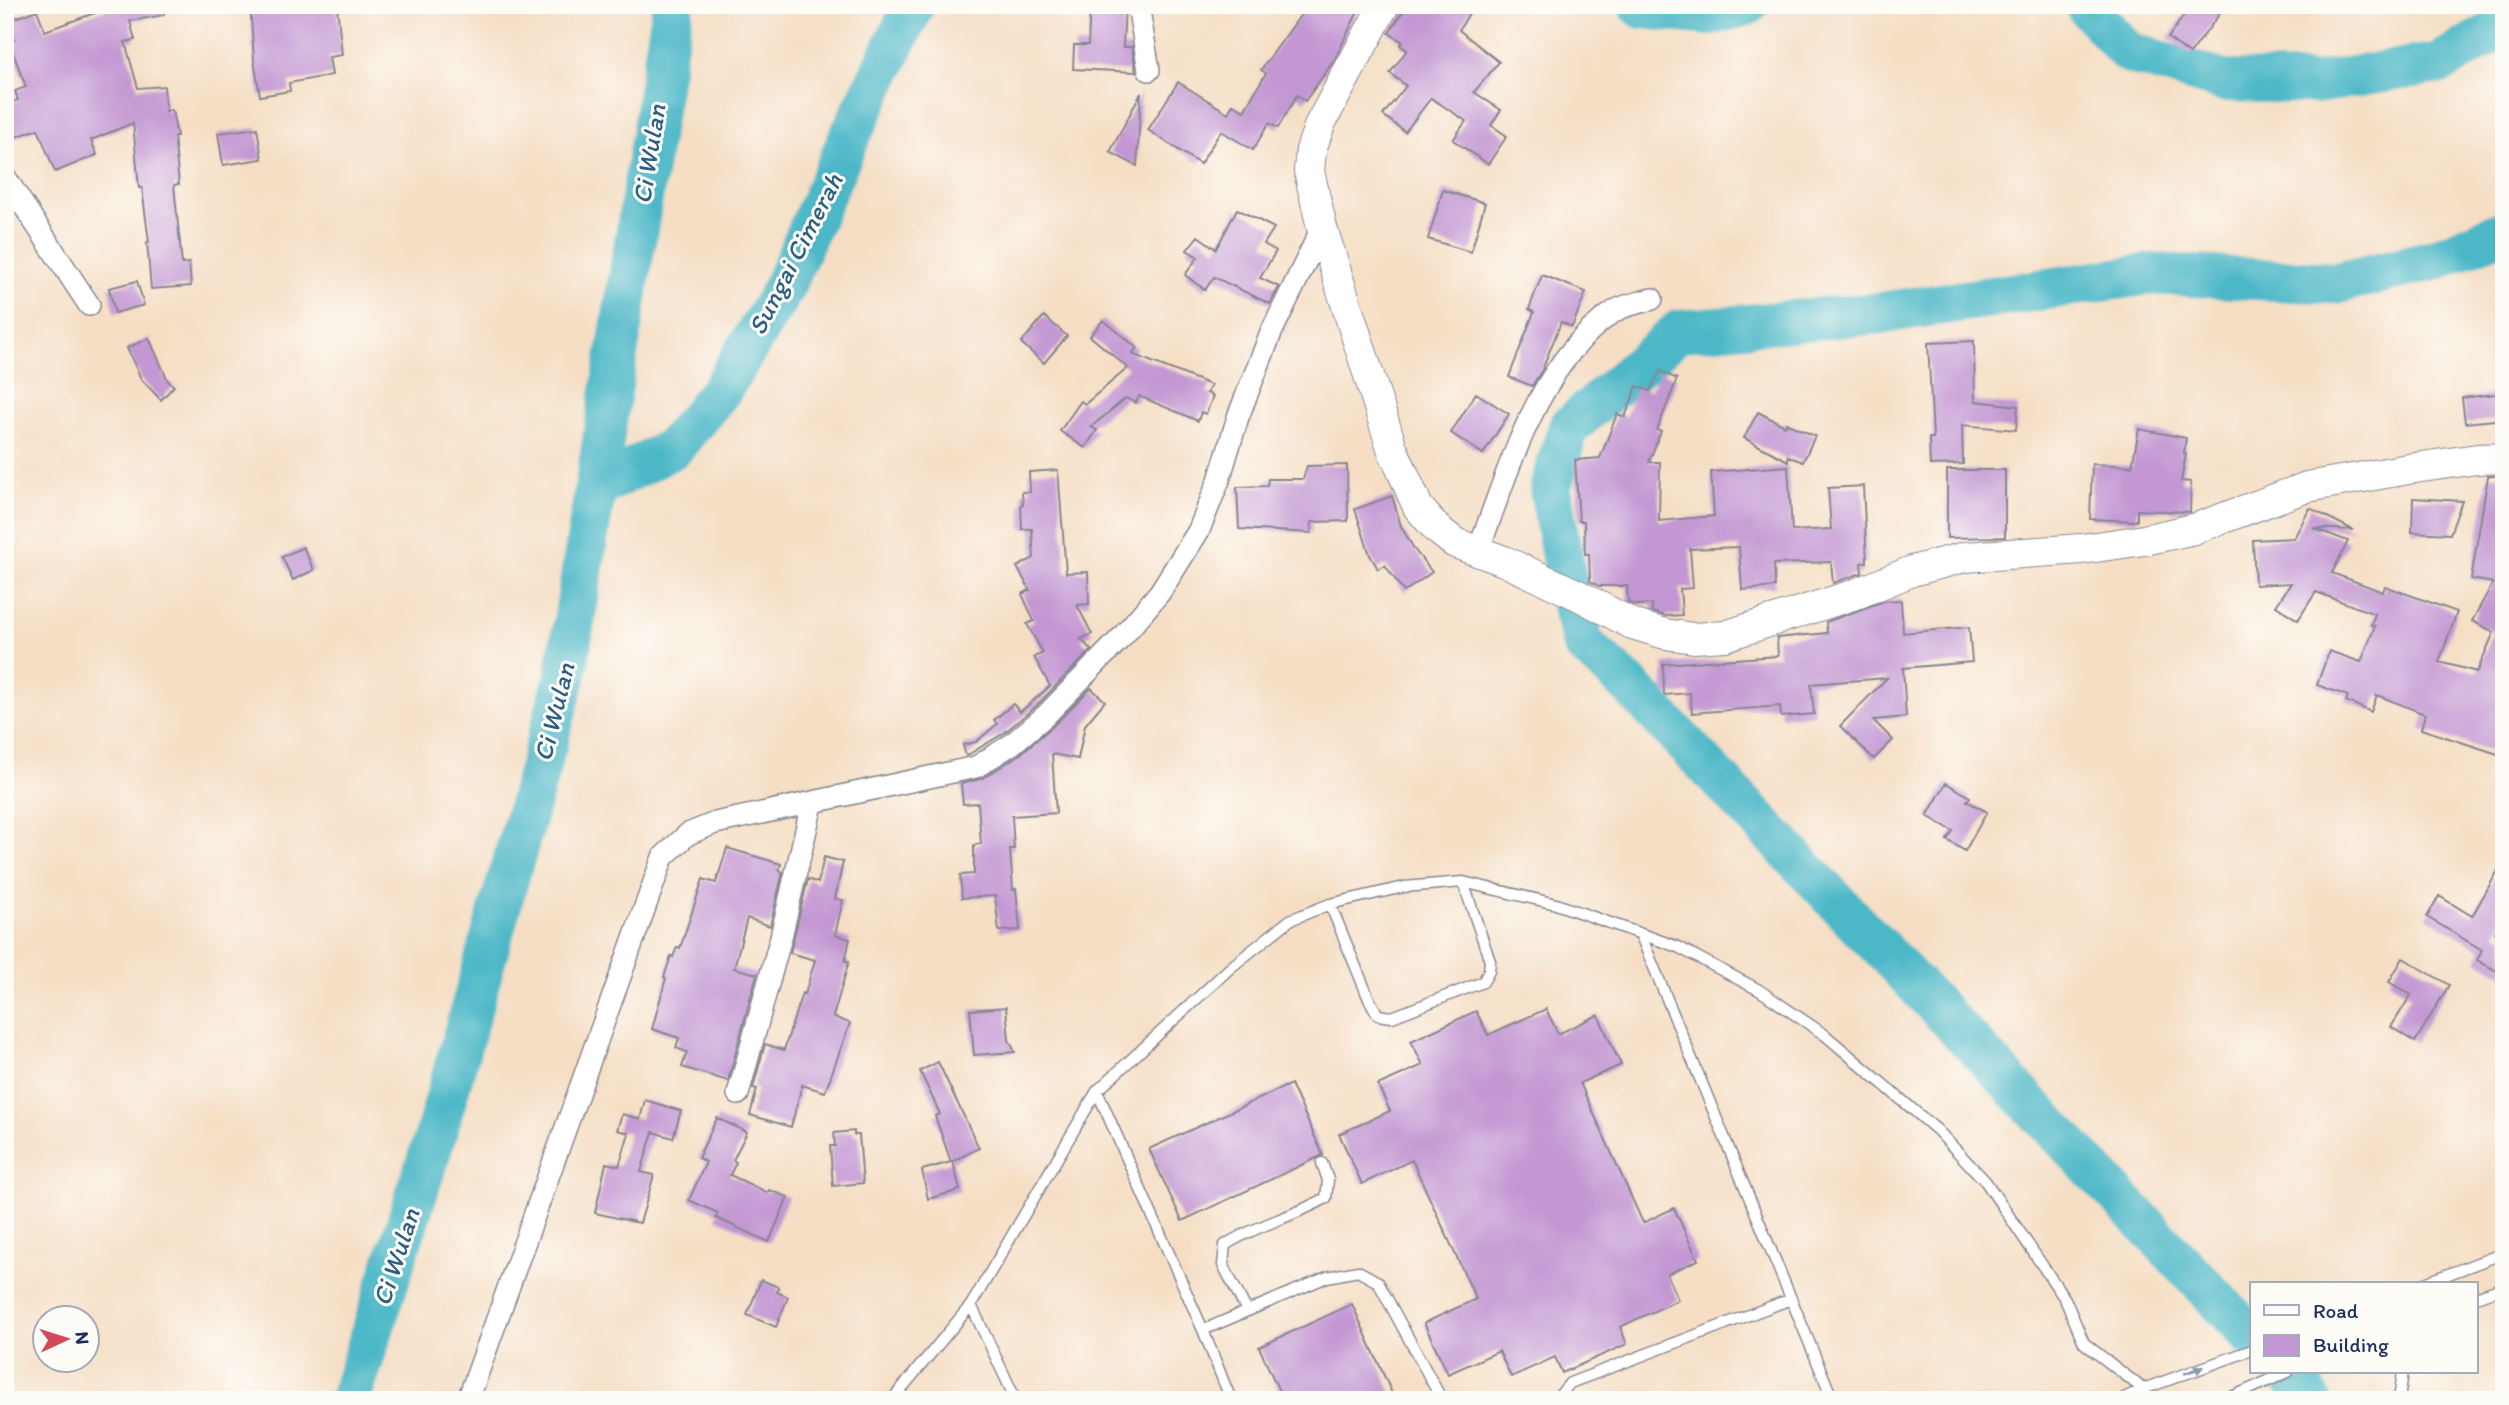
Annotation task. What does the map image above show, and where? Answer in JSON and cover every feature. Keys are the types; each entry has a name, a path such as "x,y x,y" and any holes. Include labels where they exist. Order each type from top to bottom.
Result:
{"main road":[{"path":"1376,8 1320,124 1311,150 1309,171 1322,228 1392,448 1409,490 1418,507 1437,529 1455,543 1578,595 1632,624 1665,634 1694,638 1725,636 1856,594 1912,571 1965,557 2082,549 2144,540 2194,529 2307,487 2408,468 2504,458"}],"street":[{"path":"1138,5 1149,70"},
{"path":"5,177 89,305"},
{"path":"468,1400 663,857 688,834 715,823 976,767 1012,744 1045,716 1122,637 1160,592 1199,530 1271,332 1322,228"},
{"path":"1491,556 1509,469 1541,396 1563,362 1587,334 1614,311 1652,299"},
{"path":"738,1094 781,937 812,804"}],"lane":[{"path":"1330,904 1369,999 1378,1015 1392,1017 1483,982 1489,971 1490,961 1463,882"},
{"path":"892,1400 971,1305 1097,1091 1240,960 1290,920 1330,904 1404,887 1463,882 1556,904 1678,947 1759,989 1825,1035 1937,1130 1986,1182 2065,1299 2084,1343 2143,1389 2148,1400"},
{"path":"1641,936 1833,1400"},
{"path":"1097,1091 1203,1329 1231,1400"},
{"path":"1247,1311 1223,1265 1225,1245 1246,1232 1304,1210 1326,1198 1328,1180 1322,1163"},
{"path":"2427,1282 2504,1253"},
{"path":"1203,1329 1327,1277 1358,1272 1378,1282 1442,1400"},
{"path":"2478,1296 2504,1287"},
{"path":"1556,1400 1570,1383 1791,1299"},
{"path":"971,1305 1016,1400"},
{"path":"2120,1400 2248,1351"},
{"path":"2225,1400 2283,1374"},
{"path":"2399,1400 2403,1374"}],"building":[{"path":"106,5 163,5 164,15 130,21 135,40 125,42 138,88 164,86 166,111 172,110 177,136 174,136 179,184 174,185 182,264 189,263 191,286 151,289 149,242 142,188 139,188 133,123 91,140 97,155 55,172 38,129 5,141 5,105 18,100 15,91 26,87 9,42 14,40 7,21 37,10 45,31 106,9"},
{"path":"250,5 337,5 342,55 329,57 332,75 289,83 290,91 260,96"},
{"path":"1090,5 1125,5 1123,47 1132,47 1136,72 1073,69 1074,45 1088,45"},
{"path":"1308,5 1361,5 1335,59 1305,101 1297,95 1278,128 1269,123 1253,150 1221,131 1200,164 1148,130 1178,82 1228,113 1233,104 1244,111 1266,73 1261,70"},
{"path":"1407,5 1474,5 1459,30 1499,62 1474,92 1501,110 1491,125 1507,136 1488,164 1453,140 1466,121 1431,98 1405,132 1383,115 1406,86 1390,73 1407,50 1400,45 1403,42 1389,33"},
{"path":"2191,5 2226,5 2190,54 2168,38"},
{"path":"1141,93 1137,166 1110,152"},
{"path":"257,128 262,159 223,165 218,133"},
{"path":"1443,190 1485,203 1471,252 1428,239"},
{"path":"1237,209 1274,228 1264,244 1276,251 1260,278 1279,287 1270,304 1214,277 1205,290 1185,275 1198,257 1187,250 1198,236 1216,249"},
{"path":"1542,275 1586,292 1572,327 1561,322 1542,370 1532,386 1509,377 1534,312 1529,309"},
{"path":"137,281 144,305 115,313 109,288"},
{"path":"1044,316 1067,336 1044,363 1021,343"},
{"path":"1103,320 1137,348 1132,354 1211,385 1207,393 1213,396 1206,414 1201,412 1198,421 1139,396 1136,403 1126,398 1091,427 1097,430 1085,448 1060,431 1081,401 1085,404 1128,368 1090,336"},
{"path":"149,338 168,381 174,386 161,400 141,379 127,348"},
{"path":"1974,341 1975,401 2018,406 2016,430 1962,425 1963,464 1930,465 1929,438 1933,438 1928,343"},
{"path":"1660,371 1677,379 1657,430 1661,431 1649,462 1660,462 1659,521 1714,516 1711,472 1788,466 1792,531 1831,529 1828,488 1863,486 1867,562 1861,563 1862,573 1833,583 1831,562 1774,564 1775,587 1742,590 1739,547 1690,549 1693,588 1680,589 1682,615 1666,616 1652,612 1652,604 1634,605 1628,602 1627,586 1599,586 1590,581 1589,554 1585,554 1584,521 1579,521 1575,460 1600,458 1617,414 1625,417 1637,386 1650,391"},
{"path":"1476,393 1509,414 1483,454 1451,433"},
{"path":"2504,393 2504,419 2465,423 2462,398"},
{"path":"1758,412 1785,426 1786,423 1815,436 1803,462 1788,456 1788,461 1744,438"},
{"path":"2139,429 2186,438 2181,481 2191,482 2190,512 2137,510 2137,521 2090,519 2092,464 2132,466"},
{"path":"1347,465 1348,521 1312,522 1311,533 1239,529 1237,487 1267,486 1268,479 1303,479 1307,466"},
{"path":"1058,470 1066,573 1088,572 1089,604 1077,605 1092,634 1081,639 1091,650 1036,706 1004,733 966,756 963,745 976,742 997,724 994,720 1013,704 1020,712 1050,686 1034,657 1043,653 1027,624 1034,621 1022,594 1030,590 1017,567 1034,558 1032,529 1022,529 1022,492 1030,492 1029,472"},
{"path":"1947,470 2005,470 2005,537 1947,538"},
{"path":"2488,476 2504,476 2504,756 2421,729 2425,714 2377,695 2371,712 2346,701 2348,696 2317,685 2329,651 2361,662 2375,626 2371,625 2375,614 2316,592 2298,620 2276,606 2291,583 2255,585 2253,540 2294,538 2310,508 2353,530 2313,528 2348,541 2332,573 2383,592 2385,586 2457,612 2439,662 2477,672 2494,632 2472,621 2493,583 2471,579"},
{"path":"1392,496 1401,526 1432,572 1404,592 1385,565 1378,569 1370,555 1355,509"},
{"path":"2413,498 2462,501 2450,534 2412,532"},
{"path":"303,547 314,570 293,580 282,557"},
{"path":"1901,600 1903,633 1969,627 1972,662 1903,668 1906,717 1873,720 1893,740 1874,759 1840,726 1887,678 1811,684 1814,714 1781,717 1780,706 1692,713 1690,693 1664,695 1663,664 1778,656 1777,638 1827,633 1826,622 1884,601"},
{"path":"1091,688 1105,701 1085,725 1078,759 1052,754 1056,813 1012,816 1014,849 1010,849 1020,930 999,931 995,896 962,898 960,875 974,874 974,845 981,844 978,803 963,804 961,784 983,778 1019,755"},
{"path":"1946,783 1970,797 1967,801 1987,812 1965,851 1947,840 1953,831 1927,816"},
{"path":"727,848 781,864 779,870 783,872 770,926 747,918 734,968 757,974 728,1081 682,1067 687,1052 676,1048 679,1038 652,1029 671,956 673,957 677,947 680,948 703,879 716,883"},
{"path":"824,857 843,862 835,899 843,900 835,935 850,939 845,961 849,961 833,1017 850,1023 825,1092 802,1085 791,1127 750,1115 757,1089 753,1088 765,1044 784,1050 802,993 805,994 815,960 790,953 808,879 818,883"},
{"path":"2504,860 2504,918 2495,933 2504,938 2504,975 2477,960 2482,950 2427,917 2439,896 2472,916"},
{"path":"2403,958 2449,985 2415,1042 2391,1027 2411,995 2389,982"},
{"path":"1006,1007 1009,1040 1015,1052 974,1055 970,1010"},
{"path":"1546,1009 1558,1034 1598,1015 1621,1065 1580,1083 1643,1223 1674,1208 1698,1260 1667,1274 1678,1300 1620,1327 1627,1344 1562,1373 1555,1357 1511,1377 1499,1351 1448,1374 1424,1323 1476,1299 1412,1160 1362,1184 1339,1134 1390,1111 1378,1085 1423,1065 1411,1041 1476,1011 1488,1035"},
{"path":"938,1062 979,1148 951,1162 935,1116 940,1114 920,1071"},
{"path":"1291,1084 1323,1155 1182,1221 1149,1149"},
{"path":"645,1100 681,1111 673,1138 653,1132 641,1172 654,1175 640,1223 595,1213 606,1163 619,1166 629,1133 617,1130 622,1114 640,1119"},
{"path":"717,1118 747,1132 733,1160 736,1162 730,1175 768,1193 769,1190 788,1197 769,1242 716,1218 718,1213 689,1200 706,1162 698,1158"},
{"path":"854,1131 854,1135 859,1135 863,1183 833,1186 830,1146 835,1146 834,1133"},
{"path":"953,1162 960,1190 928,1199 922,1170"},
{"path":"761,1280 779,1287 777,1292 788,1297 776,1327 747,1315"},
{"path":"1352,1304 1395,1400 1283,1400 1259,1347"}],"waterway":[{"name":"Ci Wulan","path":"350,1400 435,1137 565,678 673,5"},
{"name":"Sungai Cimerah","path":"596,488 673,448 722,389 782,291 848,140 914,5"},
{"name":"Sungai Cimerah","path":"1639,5 1643,8 1710,15 1747,5"},
{"name":"Sungai Cimerah","path":"2085,5 2127,52 2224,81 2315,83 2440,63 2504,26"},
{"path":"2250,1334 1628,684 1583,644 1567,585 1550,488 1569,427 1679,331 1880,313 2151,274 2337,283 2434,260 2504,231"},
{"path":"2288,1374 2311,1400"}]}
